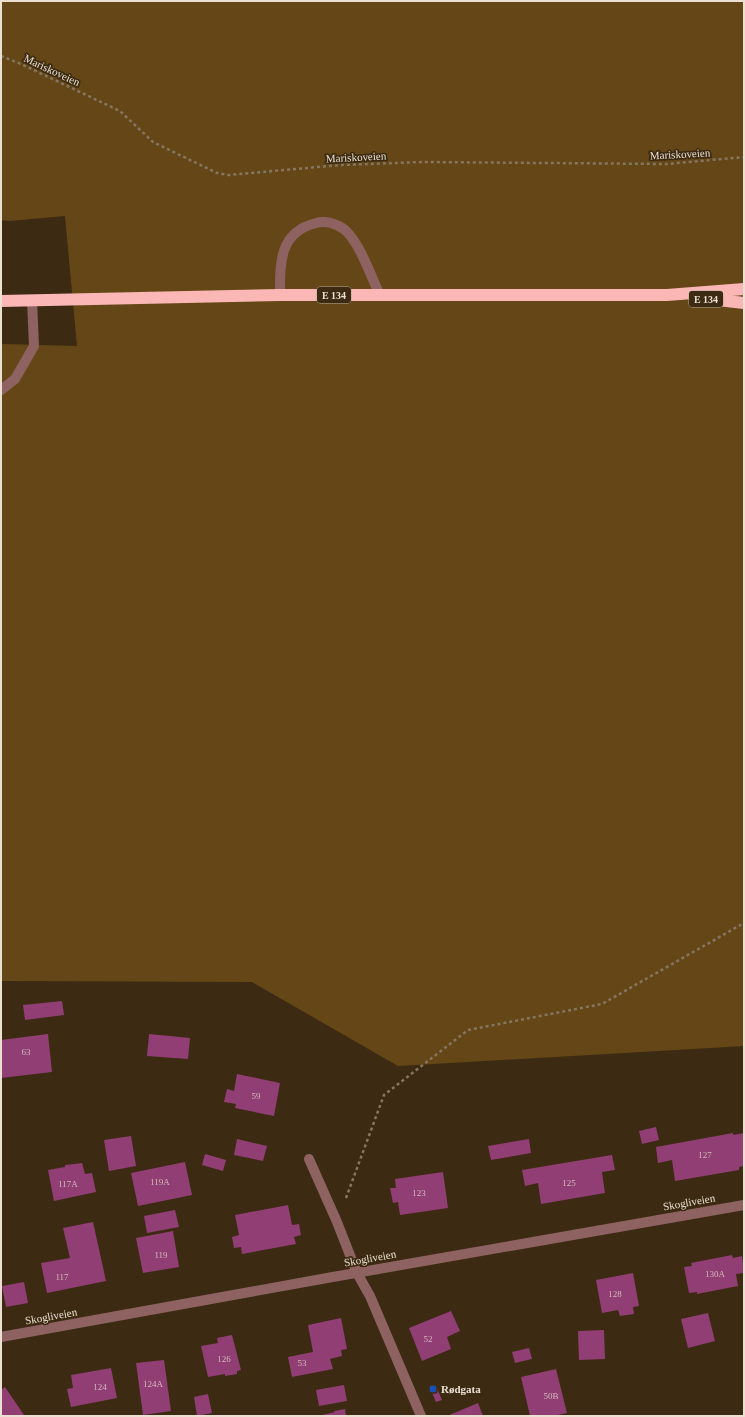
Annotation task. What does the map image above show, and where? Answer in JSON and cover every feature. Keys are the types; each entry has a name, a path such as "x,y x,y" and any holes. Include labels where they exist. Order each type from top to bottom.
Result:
{"highway":[{"name":"E 134","path":"1,300 280,295 667,295 744,289"},
{"name":"E 134","path":"667,295 744,303"}],"street":[{"path":"280,295 281,261 286,244 295,233 307,225 320,222 335,224 345,230 357,246 380,295"},
{"path":"1,390 15,379 34,346 32,300"},
{"path":"309,1159 337,1222 357,1273 370,1296 421,1416"},
{"name":"Skogliveien","path":"1,1337 744,1205"}],"path":[{"name":"Mariskoveien","path":"1,56 120,111 153,142 217,173 229,176 340,165 423,162 667,164 744,157"},
{"path":"337,1222 384,1095 468,1030 602,1004 744,923"}],"shaded area":[{"path":"1,1 744,1 744,1046 398,1066 252,982 1,981 1,344 77,346 65,216 9,221 1,220"}],"building":[{"path":"62,1001 64,1015 25,1020 23,1005"},
{"path":"48,1034 52,1072 1,1078 1,1040"},
{"path":"149,1034 190,1038 188,1059 147,1056"},
{"path":"237,1074 280,1083 274,1116 235,1108 236,1104 224,1102 227,1089 234,1091"},
{"path":"656,1127 659,1140 642,1144 639,1131"},
{"path":"733,1133 733,1135 744,1133 744,1166 739,1167 739,1170 675,1181 672,1160 658,1163 656,1147"},
{"path":"131,1136 136,1166 109,1171 104,1140"},
{"path":"237,1139 267,1146 263,1161 234,1155"},
{"path":"529,1139 531,1153 491,1160 488,1146"},
{"path":"205,1154 226,1160 223,1171 202,1165"},
{"path":"612,1155 615,1170 602,1172 605,1193 541,1204 538,1183 525,1186 522,1170"},
{"path":"185,1162 192,1195 138,1206 131,1173"},
{"path":"82,1163 85,1174 92,1173 96,1192 54,1201 48,1170 65,1167 65,1165"},
{"path":"443,1172 448,1208 400,1215 398,1202 393,1203 390,1188 396,1188 395,1179"},
{"path":"288,1205 292,1225 299,1224 301,1235 294,1237 296,1244 242,1254 241,1247 234,1248 232,1237 239,1235 235,1215"},
{"path":"175,1210 179,1227 147,1233 144,1216"},
{"path":"93,1222 106,1281 47,1293 41,1263 70,1258 63,1228"},
{"path":"173,1231 179,1267 143,1273 136,1238"},
{"path":"732,1255 733,1258 742,1256 744,1273 736,1274 738,1286 697,1294 697,1292 689,1293 684,1267 692,1266 691,1263"},
{"path":"633,1273 639,1306 633,1307 634,1314 620,1316 618,1310 602,1313 596,1280"},
{"path":"24,1282 28,1303 6,1307 2,1286"},
{"path":"451,1311 460,1331 447,1337 451,1349 422,1361 409,1328"},
{"path":"708,1313 715,1341 688,1348 681,1319"},
{"path":"341,1318 347,1349 341,1350 342,1356 330,1359 333,1369 292,1377 288,1357 313,1352 308,1325"},
{"path":"604,1330 605,1359 579,1360 578,1331"},
{"path":"232,1335 241,1370 237,1371 237,1374 225,1376 225,1374 208,1377 201,1346 218,1343 217,1338"},
{"path":"529,1348 532,1359 515,1363 512,1352"},
{"path":"164,1360 171,1411 143,1415 136,1363"},
{"path":"111,1368 117,1398 71,1407 67,1389 73,1388 71,1375"},
{"path":"556,1369 567,1413 553,1416 530,1416 521,1377"},
{"path":"344,1385 347,1401 319,1406 316,1390"},
{"path":"5,1387 24,1415 23,1416 1,1416 1,1390"},
{"path":"437,1388 442,1400 436,1402 431,1390"},
{"path":"208,1394 212,1413 197,1416 194,1397"},
{"path":"478,1403 483,1416 447,1416"},
{"path":"345,1409 346,1416 318,1416 335,1412 334,1411"}],"place":[{"name":"Rødgata","path":"433,1389"}]}
